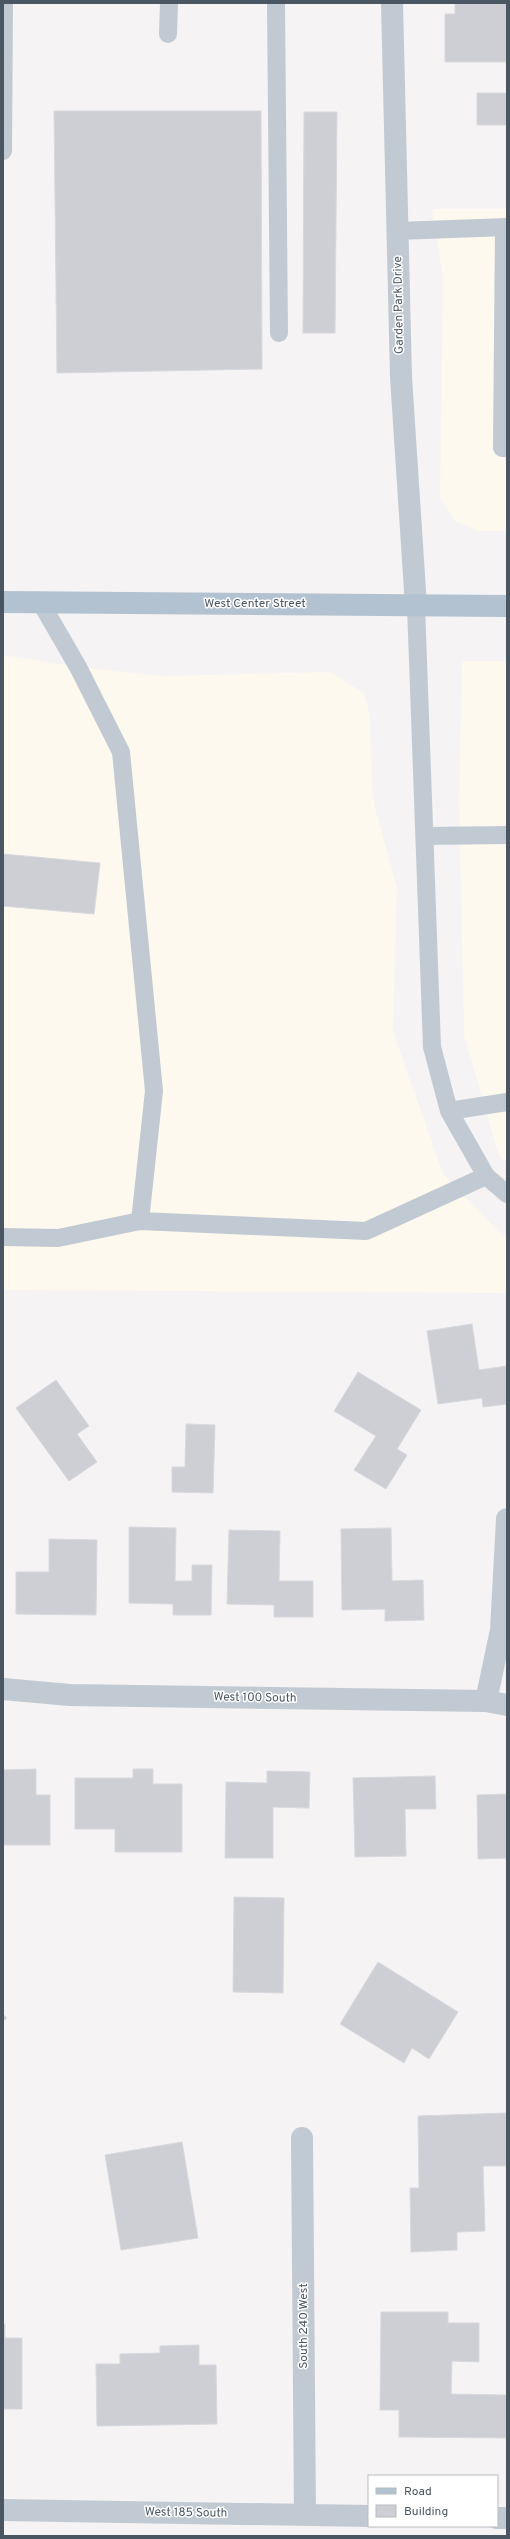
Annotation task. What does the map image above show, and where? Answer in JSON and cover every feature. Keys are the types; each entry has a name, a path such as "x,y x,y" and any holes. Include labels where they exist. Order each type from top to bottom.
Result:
{"main road":[{"name":"West Center Street","path":"3,602 507,606"}],"street":[{"name":"Garden Park Drive","path":"392,3 401,377 416,606"},
{"path":"486,1701 501,1630 507,1519"},
{"name":"West 100 South","path":"3,1689 70,1695 486,1701 507,1705"},
{"name":"South 240 West","path":"302,2138 305,2515"},
{"name":"West 185 South","path":"3,2510 368,2516"}],"lane":[{"path":"3,151 4,3"},
{"path":"168,3 168,34"},
{"path":"276,3 279,333"},
{"path":"397,231 505,227 502,448 507,448"},
{"path":"42,603 78,667 121,752 154,1091 140,1221"},
{"path":"416,606 426,836 432,1047 449,1111 486,1176 507,1194"},
{"path":"426,836 507,835"},
{"path":"449,1111 507,1102"},
{"path":"3,1237 58,1238 140,1221 366,1232 486,1176"}],"shaded area":[{"path":"432,209 507,209 507,531 478,531 455,521 440,498 443,277"},
{"path":"3,655 78,667 161,676 330,672 364,693 370,715 372,786 375,808 397,887 393,1031 443,1174 507,1240 507,1293 3,1290"},
{"path":"462,661 507,661 507,1163 499,1156 464,1035 459,802"}],"building":[{"path":"455,3 507,3 507,62 445,62 445,14 455,14"},
{"path":"477,93 507,93 507,125 477,125"},
{"path":"54,111 261,111 262,369 57,373"},
{"path":"304,112 337,112 335,333 303,333"},
{"path":"3,854 100,863 94,914 3,906"},
{"path":"472,1324 479,1370 507,1366 507,1404 483,1407 482,1398 438,1404 427,1331"},
{"path":"358,1372 421,1410 397,1449 407,1455 386,1489 354,1470 376,1436 334,1411"},
{"path":"56,1380 89,1426 77,1434 97,1462 69,1481 16,1408"},
{"path":"186,1424 215,1425 213,1493 172,1492 172,1467 185,1467"},
{"path":"129,1527 176,1528 175,1581 192,1581 192,1565 212,1565 211,1615 173,1615 173,1604 129,1603"},
{"path":"391,1528 392,1581 423,1580 424,1620 385,1621 385,1609 342,1610 341,1529"},
{"path":"229,1530 280,1531 279,1581 313,1581 313,1617 274,1617 274,1605 227,1604"},
{"path":"49,1539 97,1540 96,1615 16,1614 16,1572 49,1572"},
{"path":"36,1769 36,1795 50,1795 50,1845 3,1845 3,1770"},
{"path":"133,1769 153,1769 153,1784 182,1784 182,1852 115,1852 115,1829 75,1829 75,1778 133,1778"},
{"path":"267,1771 310,1772 309,1808 273,1807 273,1858 225,1858 226,1782 267,1783"},
{"path":"435,1776 436,1809 405,1809 406,1856 355,1857 353,1778"},
{"path":"507,1794 507,1858 478,1859 477,1795"},
{"path":"234,1897 284,1898 283,1993 233,1992"},
{"path":"378,1962 458,2012 429,2059 412,2048 404,2063 340,2024"},
{"path":"3,2014 7,2018 3,2021"},
{"path":"507,2113 507,2166 483,2166 485,2231 457,2232 457,2250 411,2252 410,2188 419,2188 418,2116"},
{"path":"182,2142 198,2238 121,2250 105,2155"},
{"path":"381,2312 448,2312 448,2323 479,2323 479,2362 452,2361 451,2394 507,2395 507,2438 399,2437 399,2410 380,2410"},
{"path":"3,2324 5,2324 5,2338 22,2338 22,2409 3,2409"},
{"path":"199,2345 199,2365 216,2365 217,2424 97,2426 96,2364 120,2364 120,2354 160,2353 160,2346"}]}
